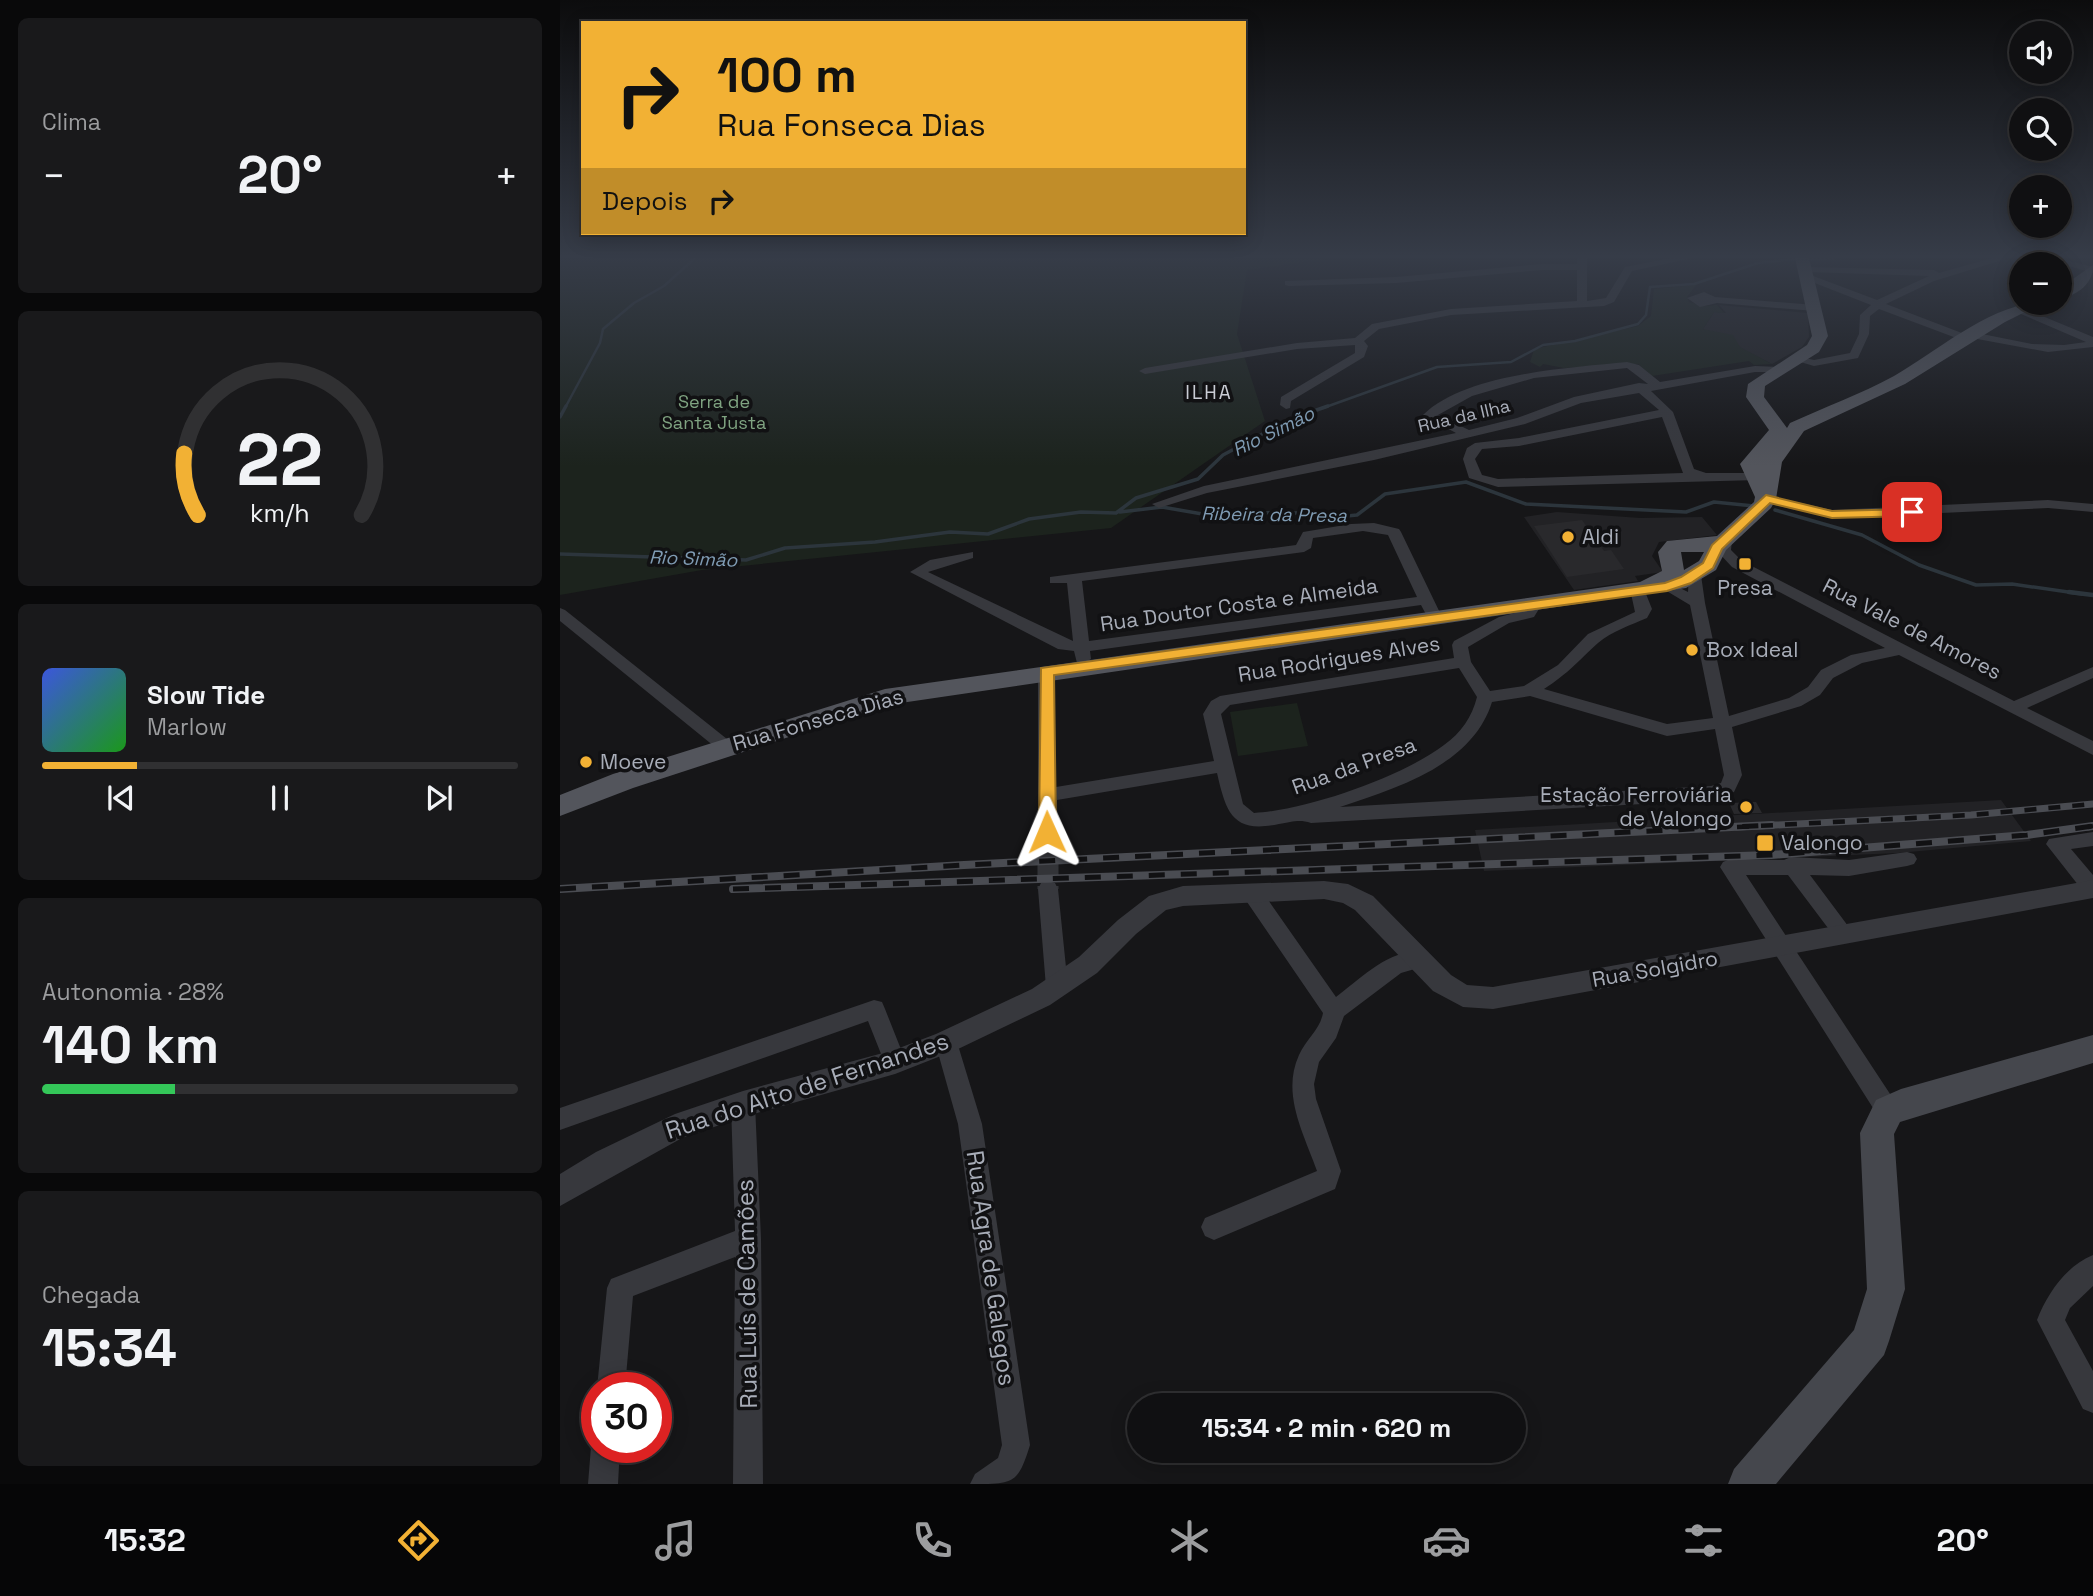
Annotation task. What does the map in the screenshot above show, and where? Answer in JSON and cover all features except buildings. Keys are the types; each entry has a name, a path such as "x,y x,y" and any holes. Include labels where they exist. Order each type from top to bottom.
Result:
{"main road":[{"path":"1787,432 1755,397 1757,384 1818,342 1820,327"},
{"path":"1752,471 1787,432 1816,416 1899,380 1987,327"},
{"path":"1752,471 1763,473 1772,462 1787,432"},
{"path":"1691,572 1761,508 1766,499 1772,462"},
{"path":"1752,471 1766,499"},
{"name":"Rua Fonseca Dias","path":"560,799 885,697 1046,672 1083,657 1404,612 1534,604 1691,572"},
{"name":"Rua Fonseca Dias","path":"560,806 623,781"},
{"path":"1749,1484 1870,1341 1886,1289 1877,1133 1888,1111 1901,1104 2093,1049"}],"street":[{"path":"1144,371 1297,346 1358,341 1375,327"},
{"path":"1796,359 1814,363 1837,362 1854,356 1864,327"},
{"path":"1943,327 1970,337 2006,343 2068,349 2093,343"},
{"path":"2058,327 2093,343"},
{"path":"1286,405 1285,400 1360,355 1362,346 1358,341"},
{"path":"1466,433 1429,415 1482,388 1552,371 1627,365 1635,367 1655,384"},
{"name":"Rua da Ilha","path":"1159,504 1205,490 1374,456 1521,421 1578,400 1655,384 1755,369 1777,369"},
{"path":"1639,387 1667,412 1688,471 1698,476"},
{"path":"1667,412 1519,442 1479,446 1472,451 1469,459 1476,478 1498,483 1698,476 1752,471"},
{"path":"1685,461 1715,472 1752,471"},
{"path":"1766,499 1832,514 2048,505 2093,508"},
{"path":"1055,580 1304,548 1303,542 1308,535 1380,526 1394,532 1430,609"},
{"path":"968,555 935,563 917,572 1083,657"},
{"path":"1280,817 1712,793 1728,787 1733,775 1691,572 1644,609 1642,615 1614,625 1594,638 1564,669 1530,690 1507,696 1485,697 1462,662 1460,645 1504,620 1529,614 1534,604"},
{"name":"Rua Vale de Amores","path":"1691,572 1902,649 2093,749"},
{"path":"1074,578 1083,657"},
{"path":"560,613 726,747"},
{"path":"1530,690 1667,730 1734,721 1794,702 1814,691 1827,674 1857,659 1902,649"},
{"name":"Rua Rodrigues Alves","path":"1226,765 1212,714 1217,705 1226,700 1462,662"},
{"path":"1046,672 1048,855"},
{"path":"2014,707 2093,672"},
{"name":"Rua da Presa","path":"1226,765 1234,805 1239,813 1254,820 1280,817 1385,784 1424,767 1450,750 1472,727 1485,697"},
{"path":"1047,795 1226,765"},
{"path":"1385,784 1384,794 1390,803 1410,810"},
{"name":"Rua Solgidro","path":"1058,986 1088,965 1127,927 1158,903 1183,896 1324,890 1348,894 1364,903 1418,960 1442,982 1463,996 1493,998 2093,889 2056,844 2093,839"},
{"path":"1888,1111 1730,867 1791,865 1849,868 1907,859"},
{"path":"1791,865 1844,934"},
{"path":"1048,889 1058,986"},
{"path":"1214,1227 1326,1180 1329,1171 1306,1103 1302,1078 1308,1058 1332,1028 1334,1011 1252,893"},
{"path":"1334,1011 1395,966 1418,960"},
{"name":"Rua do Alto de Fernandes","path":"560,1191 606,1162 675,1127 743,1104 895,1062 946,1042 1058,986"},
{"path":"560,1119 874,1009 895,1062"},
{"name":"Rua Agra de Galegos","path":"946,1042 970,1124 1016,1445 1010,1467 985,1484"},
{"name":"Rua Luís de Camões","path":"743,1104 748,1239 748,1484"},
{"path":"612,1372 620,1288 748,1239"},
{"path":"2093,1268 2061,1299 2050,1320 2093,1399"},
{"path":"603,1484 605,1463"}],"shaded area":[{"path":"1809,327 1809,337 1802,347 1772,364 1703,329"},
{"path":"1557,512 1640,518 1702,517 1717,535 1659,542 1652,556 1663,572 1635,576 1638,581 1574,590 1524,517"},
{"path":"2001,800 2031,841 1898,853 1484,871 1475,830"}],"green space":[{"name":"Serra de Santa Justa","path":"560,327 1238,327 1237,334 1265,421 1111,528 702,570 560,595"},
{"path":"1632,327 1704,327 1733,335 1740,347 1772,364 1754,365 1749,361 1652,376 1638,364 1564,368 1543,364 1540,367 1530,362 1534,350"},
{"path":"1297,703 1308,746 1238,756 1230,712"}],"waterway":[{"path":"565,408 600,343 605,327"},
{"name":"Rio Simão","path":"1323,408 1437,367 1511,362 1543,345 1575,341 1626,327"},
{"path":"560,417 566,406"},
{"name":"Rio Simão","path":"560,554 746,560 785,548 875,542 950,532 988,534 1029,519 1081,512 1116,513 1136,498 1198,479 1223,455 1291,419 1328,406"},
{"name":"Ribeira da Presa","path":"1120,512 1162,507 1214,516 1280,512 1347,516 1357,515 1385,494 1466,482 1526,504 1686,512 1714,502 1754,506"},
{"name":"Ribeira da Presa","path":"1775,510 1862,535 1919,565 1976,585 2012,584 2082,594"},
{"name":"Ribeira da Presa","path":"2069,592 2093,595"}],"tunnel":[{"path":"1048,855 1048,889"}],"railway":[{"path":"1737,827 1971,815 2093,804"},
{"path":"560,889 964,865 1772,825"},
{"path":"733,889 1771,855 2027,835 2093,826 2088,827"}],"place":[{"name":"Aldi","path":"1568,537"},
{"name":"Presa","path":"1745,564"},
{"name":"Box Ideal","path":"1692,650"},
{"name":"Moeve","path":"586,762"},
{"name":"Estação Ferroviária de Valongo","path":"1746,807"},
{"name":"Valongo","path":"1765,843"}],"district":[{"name":"ILHA","path":"1209,392"}],"route":[{"path":"1047,832 1046,672 1642,588 1667,587 1686,580 1708,565 1717,547 1761,508 1766,499 1832,514 1912,512"}]}
